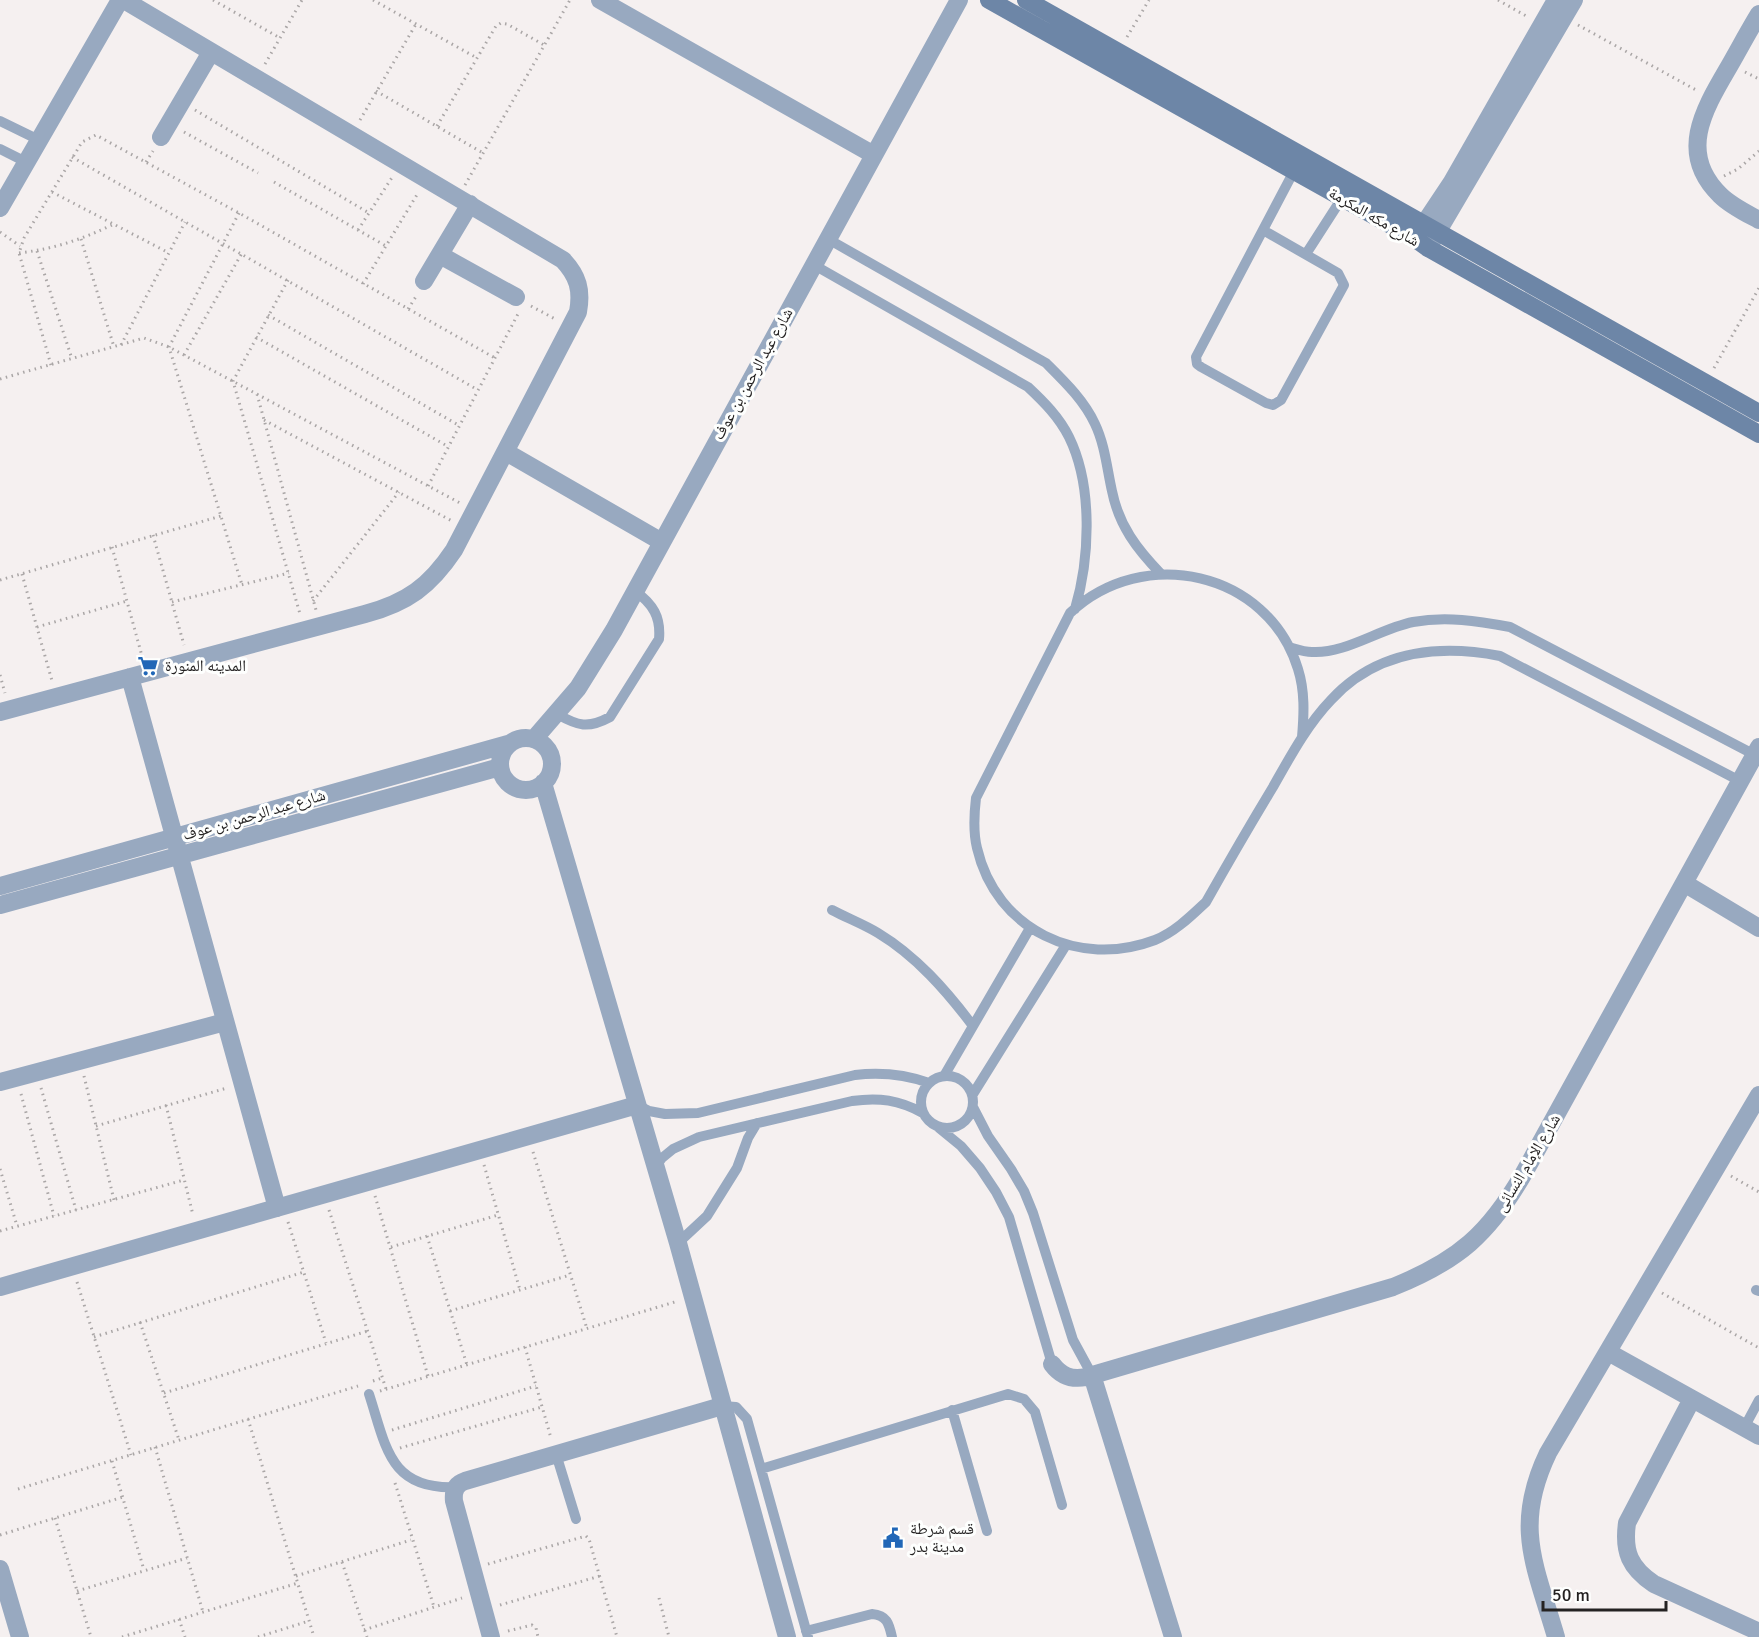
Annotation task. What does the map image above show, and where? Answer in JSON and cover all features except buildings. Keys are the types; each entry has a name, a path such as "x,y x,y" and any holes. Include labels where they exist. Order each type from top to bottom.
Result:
{"street":[{"path":"0,207 122,0 551,252 573,270 579,284 580,298 578,312 466,528 441,569 426,585 387,608 0,712"},
{"path":"600,0 874,154"},
{"name":"شارع عبد الرحمن بن عوف","path":"534,739 557,714 597,659 959,0"},
{"name":"شارع مكه المكرمة","path":"989,0 1342,198 1426,236 1759,413"},
{"name":"شارع مكه المكرمة","path":"1026,0 1119,52 1759,434"},
{"path":"1426,236 1452,182 1556,0"},
{"path":"1426,236 1574,0"},
{"path":"1759,14 1711,98 1700,121 1697,141 1700,162 1708,181 1721,196 1759,220"},
{"path":"165,130 211,51"},
{"path":"424,281 440,255 464,200"},
{"path":"440,255 520,300"},
{"path":"506,452 662,542"},
{"path":"139,675 174,837 242,1083 280,1207"},
{"path":"521,739 534,739 544,746 550,756 550,773 543,783 532,789 513,787 504,778 500,766 501,754 508,744 521,739"},
{"name":"شارع عبد الرحمن بن عوف","path":"0,886 508,744"},
{"name":"شارع الإمام النسائى","path":"1052,1364 1058,1372 1076,1379 1393,1287 1426,1274 1457,1255 1484,1232 1507,1204 1757,751"},
{"name":"شارع عبد الرحمن بن عوف","path":"0,905 500,766"},
{"path":"543,783 678,1243 691,1298 788,1637"},
{"path":"1684,883 1759,928"},
{"path":"8,1080 225,1022"},
{"path":"1556,1637 1533,1557 1529,1530 1530,1503 1537,1477 1548,1453 1759,1095"},
{"path":"0,1287 637,1105"},
{"path":"1608,1352 1752,1432"},
{"path":"1092,1375 1173,1637"},
{"path":"1692,1399 1627,1523 1625,1537 1627,1551 1633,1565 1642,1576 1654,1584 1759,1632"},
{"path":"491,1636 454,1501 453,1493 456,1487 465,1480 722,1406"},
{"path":"0,1569 20,1637"}],"lane":[{"path":"0,121 39,140"},
{"path":"0,149 26,162"},
{"path":"1263,230 1338,273 1344,282 1344,288 1281,400 1278,403 1269,404 1201,367 1196,360 1263,230 1294,171"},
{"path":"1305,254 1342,198"},
{"path":"828,239 1046,363 1074,391 1095,423 1108,463 1112,492 1121,523 1138,550 1161,573"},
{"path":"814,265 1028,387 1051,409 1069,436 1080,466 1084,498 1086,542 1082,585 1075,609"},
{"path":"1302,737 1303,691 1298,668 1289,647 1257,606 1236,592 1212,581 1195,577 1161,573 1114,584 1094,595 1070,614 976,798 974,823 977,848 984,871 1006,905 1030,928 1066,945 1096,950 1127,948 1157,939 1184,923 1206,902 1302,737 1331,699 1350,682 1372,669 1396,658 1421,652 1447,649 1500,656 1740,781"},
{"path":"557,714 574,724 586,725 599,723 610,717 659,639 658,616 652,606 635,591"},
{"path":"1289,647 1310,652 1334,651 1384,629 1435,620 1475,620 1510,627 1757,751"},
{"path":"832,910 877,933 906,954 939,984 973,1026"},
{"path":"944,1076 1030,928"},
{"path":"939,1128 958,1127 968,1119 973,1107 973,1094 1066,945"},
{"path":"637,1105 649,1111 665,1114 698,1113 855,1075 873,1073 911,1077 929,1083"},
{"path":"973,1094 962,1080 944,1076 929,1083 922,1094 921,1107 932,1125 961,1146 980,1168 1009,1217 1052,1364"},
{"path":"654,1167 662,1158 686,1142 699,1137 870,1098 889,1099 906,1104 923,1113"},
{"path":"973,1107 988,1136 1024,1191 1034,1213 1073,1340 1092,1375"},
{"path":"678,1243 707,1216 737,1168 748,1138 757,1123"},
{"path":"369,1394 388,1452 399,1469 416,1482 435,1488 456,1487"},
{"path":"761,1469 1008,1394 1024,1399 1035,1412 1062,1505"},
{"path":"1752,1432 1759,1400"},
{"path":"722,1406 736,1407 747,1419 807,1634 872,1614 884,1616 892,1637"},
{"path":"952,1410 987,1531"},
{"path":"556,1454 576,1519"}],"path":[{"path":"213,0 222,2 280,38"},
{"path":"257,78 302,0"},
{"path":"373,0 477,58"},
{"path":"464,200 483,153 570,0"},
{"path":"1119,52 1149,0"},
{"path":"1498,0 1542,26"},
{"path":"1564,17 1711,98"},
{"path":"437,126 496,26 501,23 507,24 544,45"},
{"path":"352,134 416,24"},
{"path":"376,91 483,153"},
{"path":"181,102 369,213"},
{"path":"165,130 258,173"},
{"path":"51,365 19,253 20,246 81,142 96,135 495,358"},
{"path":"1708,181 1738,169 1759,151"},
{"path":"72,158 242,253 478,390"},
{"path":"358,230 401,163"},
{"path":"363,284 427,178"},
{"path":"274,183 386,246"},
{"path":"52,192 169,253"},
{"path":"239,213 169,347 242,585"},
{"path":"121,345 185,222"},
{"path":"19,253 37,251 81,239 114,224"},
{"path":"0,232 20,246"},
{"path":"81,239 114,347"},
{"path":"37,251 72,359"},
{"path":"184,355 242,253"},
{"path":"288,280 232,381 289,573 312,629"},
{"path":"1706,383 1759,288"},
{"path":"428,486 495,358 520,300 570,328"},
{"path":"268,315 460,426"},
{"path":"256,337 449,447"},
{"path":"0,379 144,338 169,347 475,511"},
{"path":"257,393 313,600 312,629"},
{"path":"264,420 466,528"},
{"path":"313,600 399,492"},
{"path":"0,580 221,516"},
{"path":"153,535 189,662"},
{"path":"112,547 127,601 139,675"},
{"path":"172,602 289,573"},
{"path":"22,574 56,697"},
{"path":"37,627 127,601"},
{"path":"80,1061 114,1200"},
{"path":"37,1072 76,1210"},
{"path":"8,1080 54,1216"},
{"path":"96,1126 242,1083"},
{"path":"166,1106 197,1231"},
{"path":"528,1136 587,1329"},
{"path":"479,1150 520,1290"},
{"path":"1716,1168 1759,1192"},
{"path":"0,1169 17,1226"},
{"path":"0,1231 184,1180"},
{"path":"371,1181 428,1376"},
{"path":"324,1194 386,1389"},
{"path":"280,1207 304,1272 326,1343"},
{"path":"390,1247 498,1215"},
{"path":"427,1236 466,1365"},
{"path":"72,1266 131,1455"},
{"path":"94,1336 304,1272"},
{"path":"450,1311 570,1275"},
{"path":"1647,1285 1759,1348"},
{"path":"369,1394 691,1298"},
{"path":"140,1323 179,1440"},
{"path":"164,1393 368,1331"},
{"path":"525,1347 556,1454"},
{"path":"371,1382 382,1378"},
{"path":"18,1489 360,1385"},
{"path":"382,1434 536,1386"},
{"path":"388,1452 542,1407"},
{"path":"248,1419 314,1637"},
{"path":"155,1447 203,1612"},
{"path":"112,1461 144,1570"},
{"path":"399,1469 395,1483 434,1607"},
{"path":"0,1535 123,1497"},
{"path":"55,1518 91,1637"},
{"path":"473,1569 586,1536 589,1539 617,1637"},
{"path":"296,1576 412,1540"},
{"path":"77,1591 187,1558"},
{"path":"342,1562 367,1637"},
{"path":"364,1630 434,1607 481,1601 600,1576"},
{"path":"122,1637 298,1583"},
{"path":"658,1598 669,1637"},
{"path":"179,1619 185,1637"},
{"path":"258,1637 309,1621"},
{"path":"491,1636 532,1625 535,1626 538,1637"},
{"path":"142,1631 144,1637"}],"place":[{"name":"المدينه المنورة","path":"148,666"},
{"name":"قسم شرطة مدينة بدر","path":"893,1538"}]}
